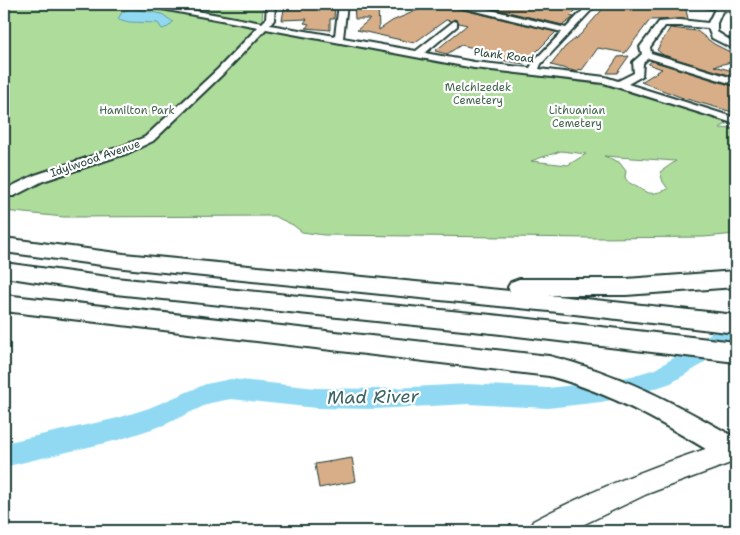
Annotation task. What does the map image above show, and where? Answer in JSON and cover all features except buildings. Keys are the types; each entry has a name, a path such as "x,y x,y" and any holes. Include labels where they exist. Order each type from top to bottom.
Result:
{"highway":[{"path":"4,245 115,260 736,324"},
{"path":"4,270 150,289 736,352"},
{"path":"367,285 403,280 498,286 600,288 670,285 736,279"},
{"path":"4,284 107,294 150,289"},
{"path":"4,303 512,361 564,369 614,385 735,451"}],"main road":[{"path":"703,4 728,8"},
{"path":"543,531 587,507 641,483 735,451"}],"street":[{"name":"Plank Road","path":"146,4 484,66 589,78 620,84 736,121"},
{"path":"265,25 270,20 271,4"},
{"path":"337,39 340,36 343,4"},
{"path":"458,4 568,31"},
{"path":"533,72 537,63 593,4"},
{"path":"711,26 728,8"},
{"path":"647,55 646,44 662,24 680,22 711,26"},
{"path":"418,54 454,24"},
{"name":"Idylwood Avenue","path":"9,193 39,178 124,150 149,139 222,71 238,51 265,25"},
{"path":"711,26 712,32 716,36 736,47"},
{"path":"647,55 736,82"},
{"path":"620,84 639,74 638,62 647,55"}],"green space":[{"name":"Hamilton Park","path":"4,4 263,4 262,22 257,27 468,68 604,85 729,123 719,128 736,129 736,234 704,237 595,238 324,235 302,232 293,225 274,216 64,217 4,211","holes":["561,151 586,154 568,165 531,161","604,156 675,161 676,161 660,172 663,182 668,189 651,193 645,192 629,182 625,177 626,171 619,162"]}],"water":[{"path":"130,8 162,14 173,22 168,27 162,29 158,23 129,22 118,19 122,12"}],"waterway":[{"name":"Mad River","path":"4,455 118,429 155,417 206,394 231,389 316,398 375,399 468,394 548,398 601,392 632,386 663,376 690,360 736,327"}],"park label":[{"name":"Melchizedek Cemetery","path":"478,93"},
{"name":"Lithuanian Cemetery","path":"577,116"}]}
